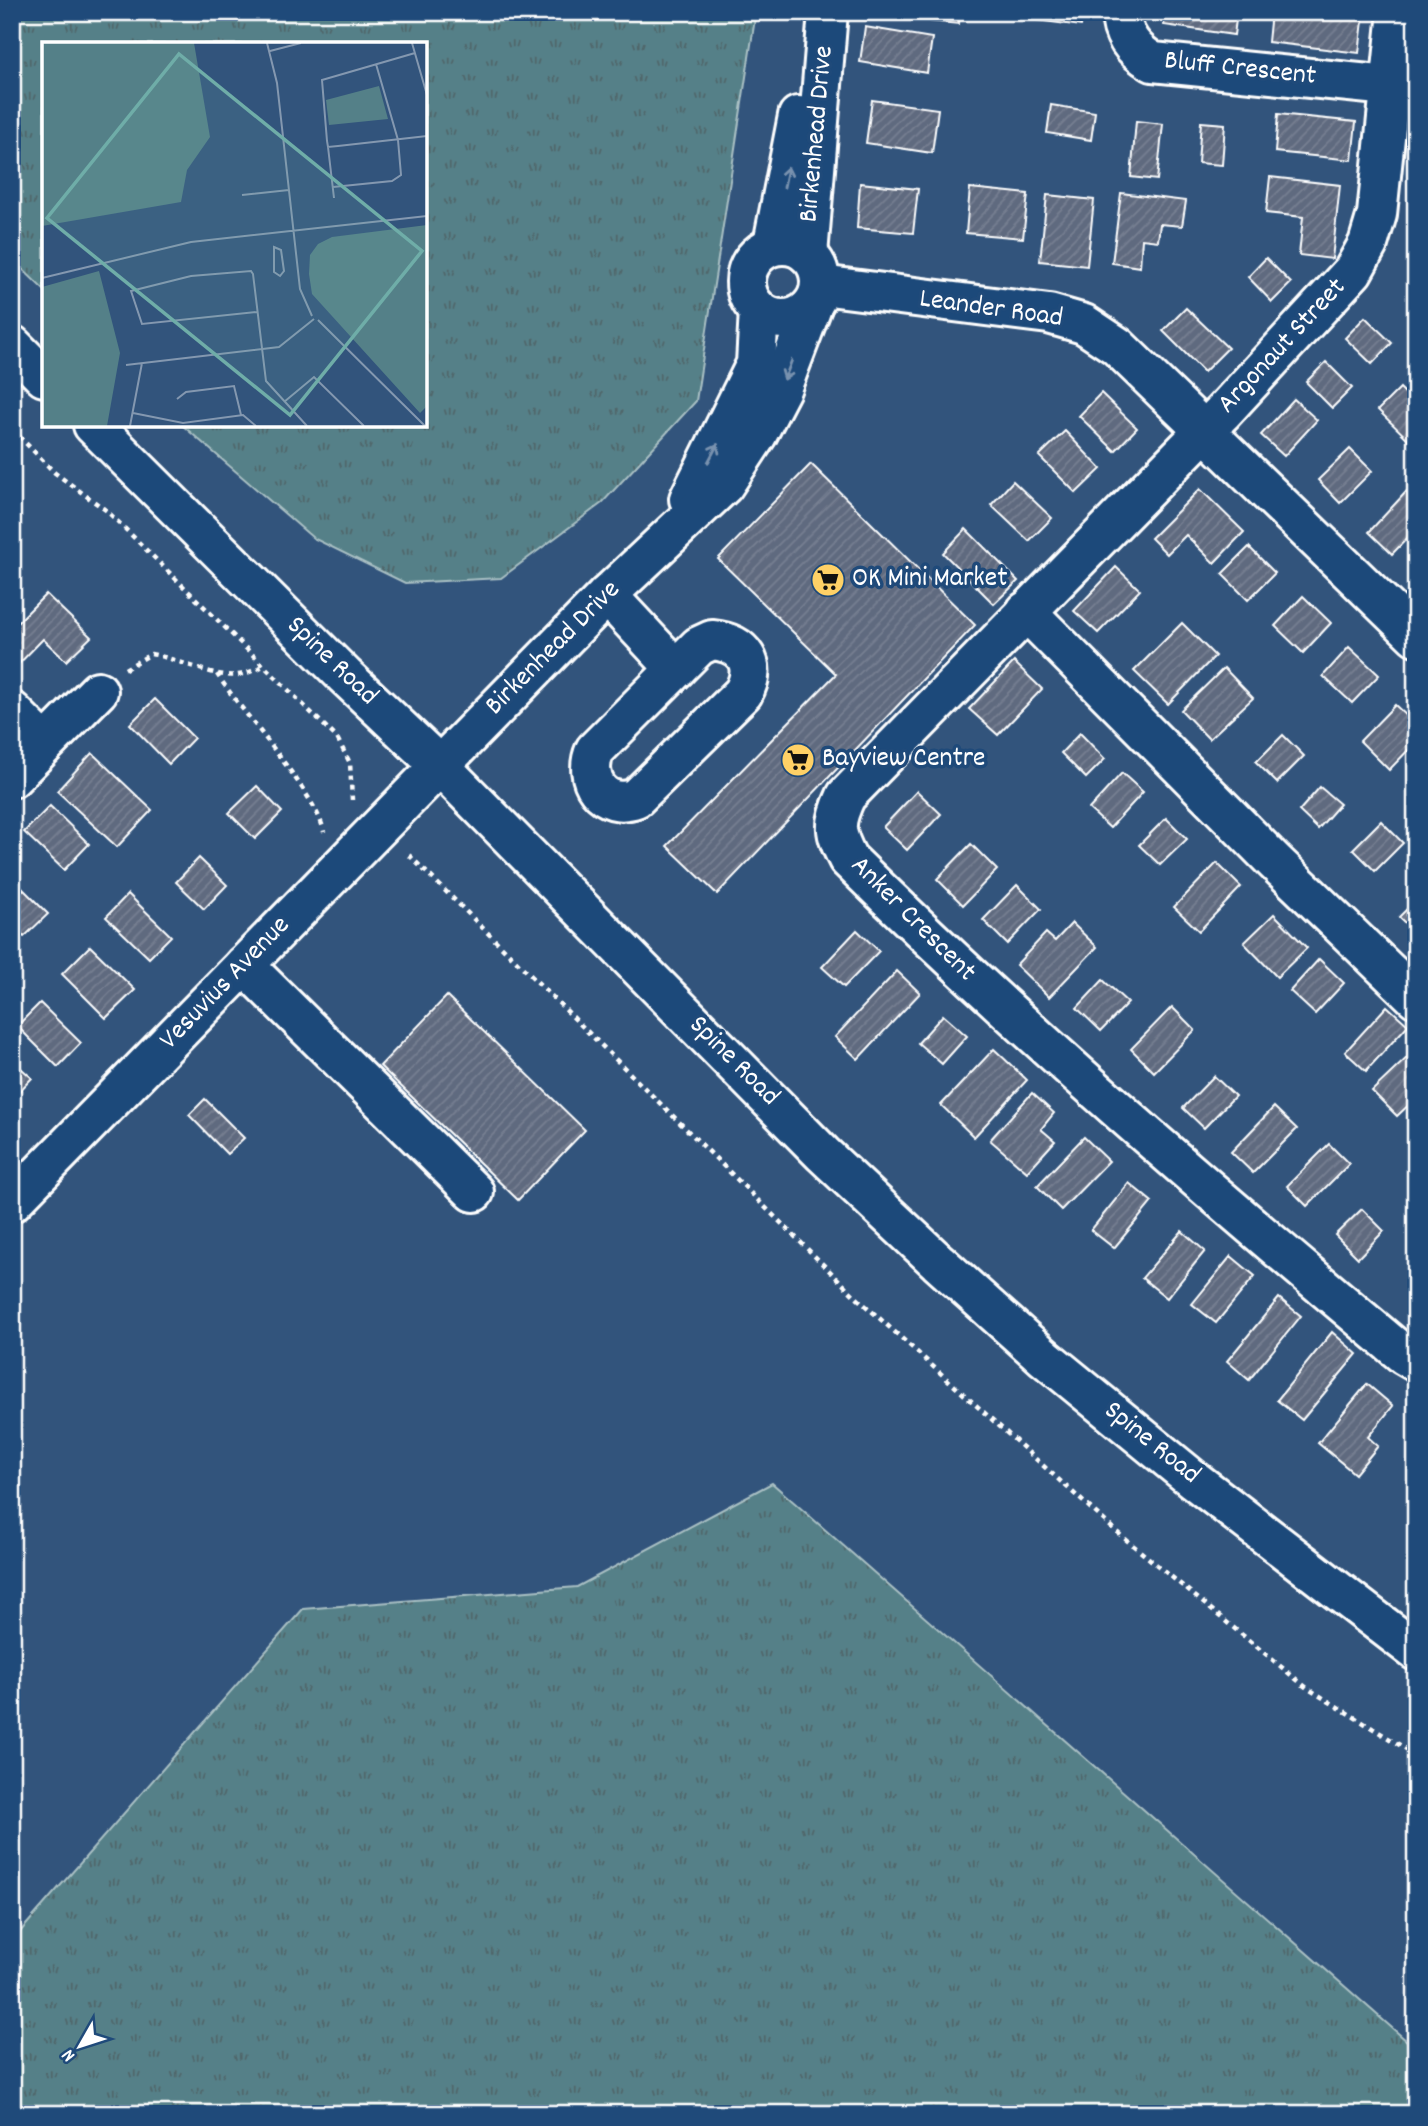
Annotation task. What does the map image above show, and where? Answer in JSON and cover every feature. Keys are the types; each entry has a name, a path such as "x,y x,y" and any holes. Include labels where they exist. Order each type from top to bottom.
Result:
{"street":[{"name":"Birkenhead Drive","path":"804,273 819,12"},
{"name":"Birkenhead Drive","path":"440,766 669,534 724,485 757,435 781,389 804,273 828,12"},
{"name":"Bluff Crescent","path":"1121,12 1127,37 1138,53 1153,62 1389,86"},
{"name":"Argonaut Street","path":"1026,611 1205,431 1353,271 1368,244 1377,214 1398,12"},
{"path":"753,257 804,273 792,319 768,318 750,302 744,279 753,257"},
{"name":"Leander Road","path":"804,273 1049,314 1084,324 1117,346 1416,636"},
{"name":"Birkenhead Drive","path":"669,534 731,419 756,364 759,310"},
{"path":"12,345 42,375"},
{"name":"Spine Road","path":"95,427 345,676 440,766 823,1154 938,1262 1045,1358 1194,1480 1416,1651"},
{"path":"607,596 676,669"},
{"path":"1026,611 1275,862 1416,998"},
{"name":"Anker Crescent","path":"1026,611 846,796 836,818 837,838 842,848 848,859 969,979 1117,1112 1404,1355 1416,1362"},
{"path":"12,778 98,691"},
{"path":"12,711 45,744"},
{"name":"Vesuvius Avenue","path":"12,1202 440,766"},
{"path":"244,965 474,1192"}],"path":[{"path":"12,429 55,474 107,511 337,738 350,763 352,800"},
{"path":"98,691 133,663 151,654 176,658 217,674 238,676 265,666"},
{"path":"217,674 236,704 309,799 321,817 324,834"},
{"path":"409,855 858,1298 1118,1533 1307,1688 1416,1755"}],"green space":[{"path":"12,12 756,12 696,401 602,503 501,578 405,583 313,538 184,427 427,427 427,42 42,42 42,288 12,259"},
{"path":"772,1483 1416,2049 1416,2114 12,2114 12,1941 303,1609 577,1587"}],"building":[{"path":"888,12 960,12 959,24 888,17"},
{"path":"1029,12 1083,12 1081,26 1028,19"},
{"path":"1165,12 1237,12 1234,35 1164,25"},
{"path":"1271,12 1364,13 1359,53 1268,42"},
{"path":"865,27 932,38 927,73 860,62"},
{"path":"872,100 938,109 932,153 866,143"},
{"path":"1051,105 1095,112 1091,140 1047,133"},
{"path":"1278,114 1356,122 1352,160 1275,152"},
{"path":"1136,121 1163,124 1157,180 1131,177"},
{"path":"1201,122 1225,124 1222,165 1198,163"},
{"path":"1270,177 1340,185 1332,259 1299,255 1303,217 1266,213"},
{"path":"860,183 918,189 913,233 857,228"},
{"path":"970,188 1028,194 1023,238 966,233"},
{"path":"1121,193 1186,201 1182,226 1160,224 1158,241 1142,239 1140,267 1112,263"},
{"path":"1047,195 1094,200 1087,266 1040,261"},
{"path":"1412,196 1416,196 1416,235 1409,235"},
{"path":"1266,258 1291,283 1272,302 1248,277"},
{"path":"1186,308 1228,348 1204,372 1163,331"},
{"path":"1365,317 1392,343 1372,364 1345,338"},
{"path":"1326,362 1352,388 1332,408 1306,382"},
{"path":"1400,388 1416,404 1416,447 1378,410"},
{"path":"1101,393 1137,428 1115,451 1079,416"},
{"path":"1294,399 1317,420 1284,456 1261,435"},
{"path":"1065,431 1101,469 1076,493 1039,456"},
{"path":"1350,449 1372,471 1340,503 1318,480"},
{"name":"Bayview Centre","path":"811,464 975,625 717,894 667,846 836,674 718,559"},
{"path":"1013,481 1052,518 1029,541 991,505"},
{"path":"1200,489 1244,532 1214,563 1186,535 1167,554 1151,538"},
{"path":"1406,492 1416,501 1416,529 1392,554 1369,532"},
{"path":"966,529 1018,581 994,604 943,553"},
{"path":"1249,547 1275,573 1248,600 1222,574"},
{"path":"1116,567 1140,590 1098,633 1074,611"},
{"path":"46,594 91,637 66,661 43,639 14,669 12,628"},
{"path":"1303,596 1331,623 1303,653 1275,626"},
{"path":"1182,623 1215,656 1168,704 1134,671"},
{"path":"1349,647 1379,675 1352,703 1323,676"},
{"path":"1014,662 1042,689 998,735 969,709"},
{"path":"1224,668 1253,698 1209,739 1181,710"},
{"path":"155,699 194,738 169,764 130,724"},
{"path":"1395,705 1409,718 1416,712 1416,742 1389,770 1360,741"},
{"path":"1080,733 1105,759 1086,778 1061,753"},
{"path":"1283,735 1304,756 1277,783 1256,762"},
{"path":"92,753 152,810 117,847 57,791"},
{"path":"1122,773 1143,792 1110,828 1089,809"},
{"path":"257,786 282,812 255,839 229,813"},
{"path":"1320,787 1340,804 1318,829 1299,811"},
{"path":"917,791 941,814 907,850 883,827"},
{"path":"50,806 89,844 64,870 24,832"},
{"path":"1166,818 1187,839 1160,865 1139,845"},
{"path":"1381,821 1403,843 1375,871 1353,849"},
{"path":"971,844 997,870 963,905 937,879"},
{"path":"199,858 227,885 204,909 176,882"},
{"path":"1217,863 1241,887 1199,931 1174,907"},
{"path":"12,878 48,914 24,937 12,926"},
{"path":"1017,885 1041,909 1007,944 983,920"},
{"path":"128,894 171,936 149,958 106,917"},
{"path":"1416,900 1416,934 1399,917"},
{"path":"1274,914 1307,948 1277,977 1244,943"},
{"path":"1072,923 1097,947 1049,997 1016,965 1046,933 1055,941"},
{"path":"857,930 879,951 844,987 822,967"},
{"path":"90,946 135,990 106,1018 62,974"},
{"path":"1319,959 1344,983 1315,1014 1290,991"},
{"path":"897,971 920,993 858,1059 835,1037"},
{"path":"1103,980 1128,1003 1101,1031 1077,1008"},
{"path":"447,996 585,1130 518,1200 380,1066"},
{"path":"40,1003 81,1043 58,1067 17,1026"},
{"path":"1387,1006 1408,1025 1366,1071 1345,1052"},
{"path":"1172,1007 1195,1030 1154,1072 1131,1049"},
{"path":"943,1015 967,1036 942,1064 918,1043"},
{"path":"994,1049 1027,1080 974,1137 941,1105"},
{"path":"1412,1053 1416,1056 1416,1098 1397,1116 1372,1091"},
{"path":"12,1060 32,1078 12,1099"},
{"path":"1214,1076 1235,1096 1204,1128 1183,1108"},
{"path":"1032,1093 1054,1113 1041,1129 1055,1141 1027,1172 990,1140"},
{"path":"205,1099 244,1138 227,1154 189,1115"},
{"path":"1274,1107 1297,1129 1253,1173 1231,1152"},
{"path":"1084,1137 1109,1161 1061,1210 1037,1186"},
{"path":"1329,1144 1349,1164 1307,1206 1287,1186"},
{"path":"1129,1183 1152,1202 1114,1248 1091,1230"},
{"path":"1362,1209 1384,1231 1358,1258 1335,1235"},
{"path":"1182,1231 1205,1251 1167,1298 1142,1278"},
{"path":"1231,1256 1255,1276 1216,1323 1192,1304"},
{"path":"1279,1298 1301,1316 1249,1380 1227,1361"},
{"path":"1332,1332 1357,1354 1302,1420 1277,1400"},
{"path":"1367,1384 1393,1406 1368,1437 1378,1446 1355,1474 1318,1443"}],"place":[{"name":"OK Mini Market","path":"828,580"},
{"name":"Bayview Centre","path":"798,760"}]}
